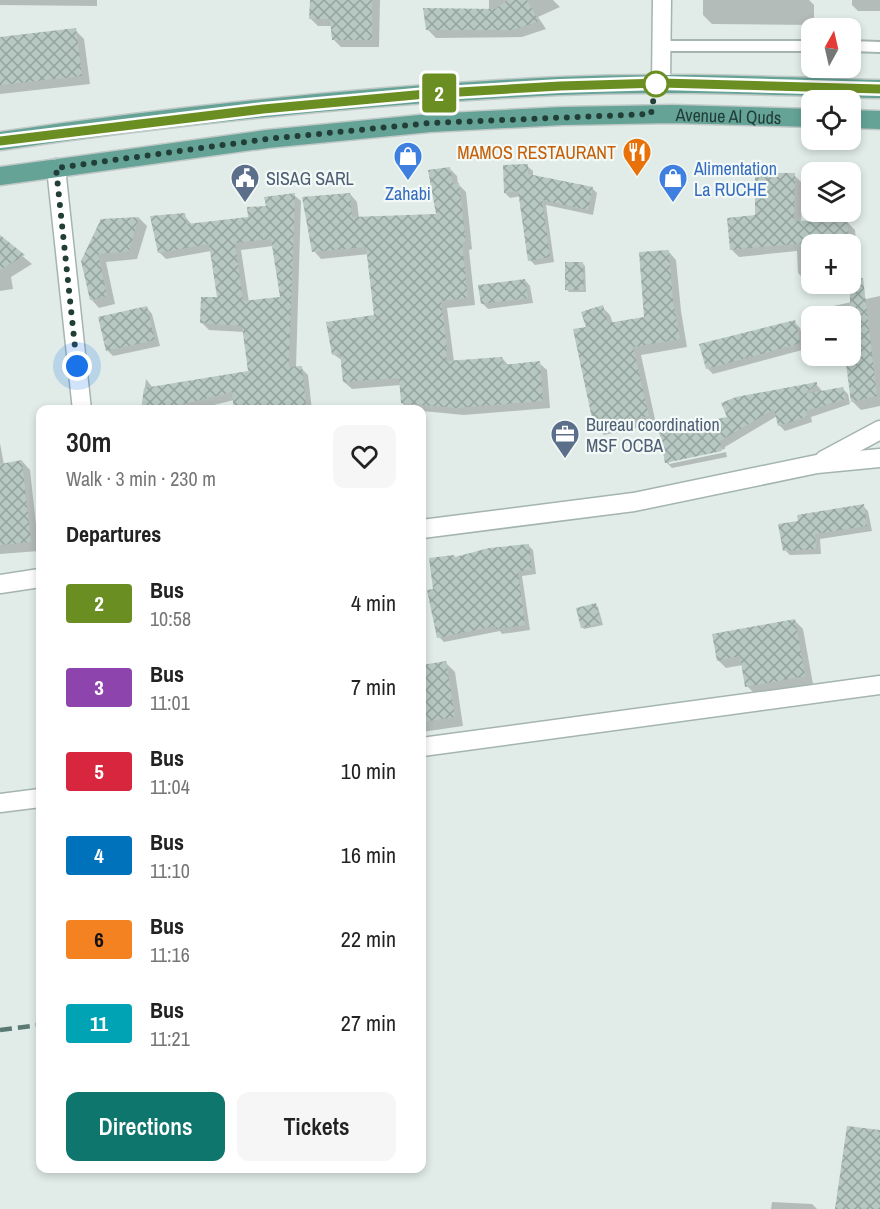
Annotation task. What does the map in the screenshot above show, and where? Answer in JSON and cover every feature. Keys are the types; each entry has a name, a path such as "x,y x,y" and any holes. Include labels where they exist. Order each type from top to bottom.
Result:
{"main road":[{"name":"Avenue Al Quds","path":"0,141 263,109 426,94 560,86 661,83 880,89"},
{"name":"Avenue Al Quds","path":"0,176 267,139 430,123 562,116 673,114 801,118"},
{"path":"861,119 880,120"}],"street":[{"path":"661,83 662,0"},
{"path":"56,168 81,405"},
{"path":"817,464 880,430"},
{"path":"426,528 634,502 817,464 880,458"},
{"path":"0,584 36,579"},
{"path":"426,746 880,685"},
{"path":"0,803 36,798"}],"lane":[{"path":"662,46 801,45"},
{"path":"861,46 880,47"}],"building":[{"path":"310,0 372,0 372,40 332,40 330,19 309,19"},
{"path":"508,0 527,0 539,21 513,30 426,30 423,8 495,9"},
{"path":"76,28 82,76 0,85 0,37"},
{"path":"528,164 528,174 593,187 588,210 542,200 550,257 528,261 518,191 504,193 503,165"},
{"path":"450,167 453,184 459,183 466,242 462,243 468,298 441,301 447,348 446,361 502,357 503,365 540,361 543,401 456,408 401,403 399,378 343,382 340,353 332,355 326,322 374,315 366,247 312,252 302,197 350,193 352,217 436,214 428,170"},
{"path":"755,173 795,173 794,221 847,222 849,234 801,234 801,244 730,250 727,218 755,215"},
{"path":"295,193 289,367 302,366 306,405 233,405 232,392 180,405 142,405 144,388 248,371 242,326 200,323 201,297 217,297 209,244 158,253 150,216 185,213 187,224 248,217 247,207 266,206 264,197","holes":["271,239 280,297 243,301 235,243"]},
{"path":"139,217 129,251 98,254 107,296 90,300 81,261 101,219"},
{"path":"0,235 25,255 0,270"},
{"path":"669,250 673,301 680,339 633,347 649,416 594,428 573,329 586,327 581,312 603,305 608,323 644,317 639,252"},
{"path":"565,262 583,262 584,290 565,290"},
{"path":"861,278 863,278 877,396 851,402 846,366 861,366 861,306 850,306 850,294 861,294"},
{"path":"525,279 528,298 481,304 478,285"},
{"path":"147,306 155,340 106,351 98,317"},
{"path":"795,320 801,343 706,369 699,344"},
{"path":"817,382 804,394 843,387 846,399 806,411 807,417 778,426 774,409 720,441 722,451 665,463 659,431 727,417 721,403 736,397"},
{"path":"22,460 31,542 0,545 0,464"},
{"path":"864,504 867,526 815,534 816,549 783,551 778,524 798,521 797,515"},
{"path":"529,544 532,570 518,571 525,625 496,629 495,626 437,638 427,590 433,589 429,558 454,555 455,557 489,548"},
{"path":"596,603 601,623 581,628 576,608"},
{"path":"795,619 805,676 745,687 740,656 717,661 712,634"},
{"path":"446,661 455,717 426,721 426,664"},
{"path":"847,1126 880,1130 880,1209 835,1209"}],"railway":[{"path":"0,1030 36,1026"}],"bus line":[{"name":"2","path":"0,141 263,109 426,94 560,86 661,83 880,89"}],"place":[{"name":"MAMOS RESTAURANT","path":"637,178"},
{"name":"Zahabi","path":"408,182"},
{"name":"SISAG SARL","path":"245,204"},
{"name":"Alimentation La RUCHE","path":"673,204"},
{"name":"Bureau coordination MSF OCBA","path":"565,460"}],"route":[{"path":"77,366 56,168 267,139 430,123 651,114 656,84"}]}
